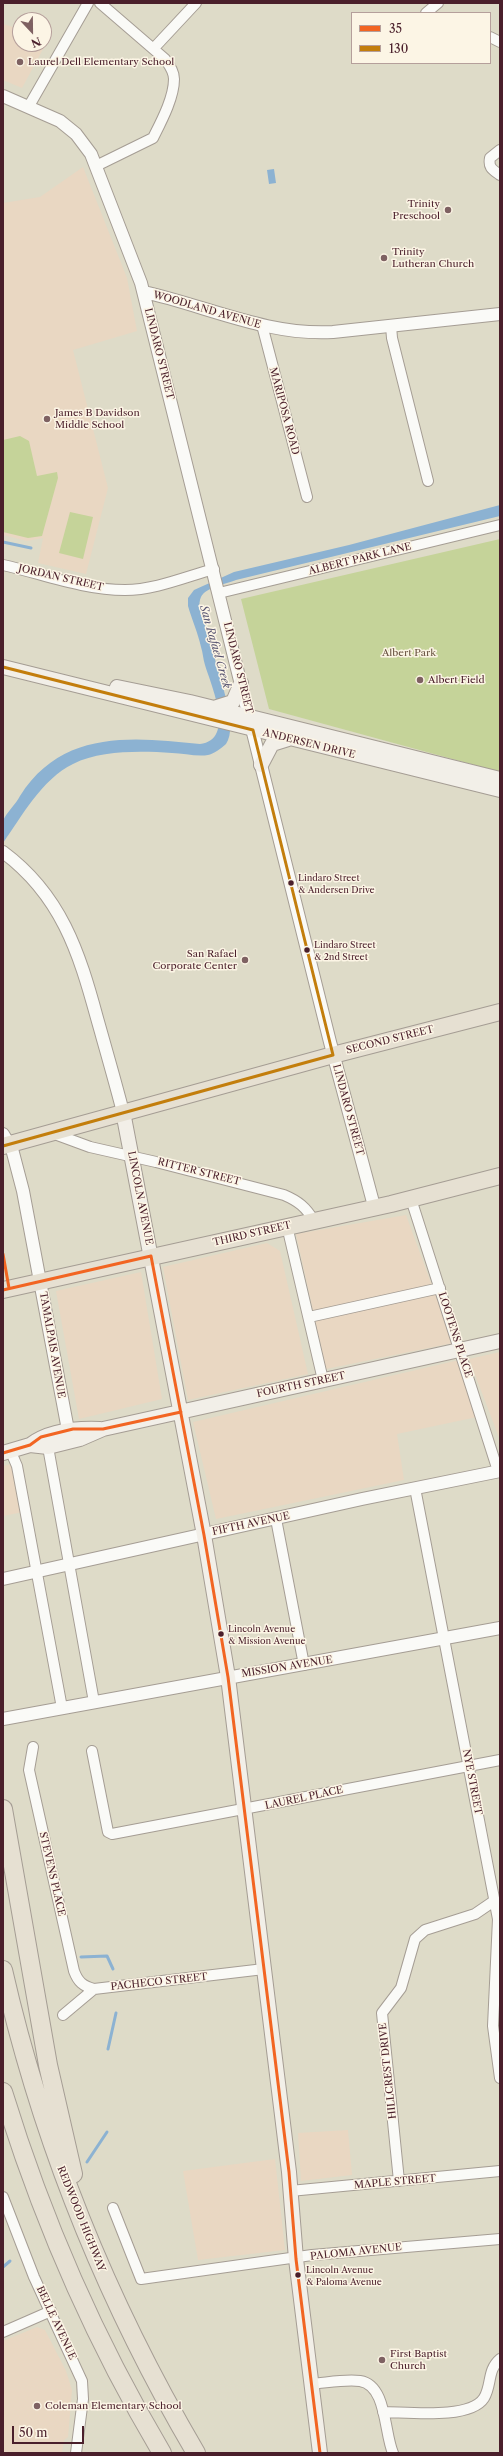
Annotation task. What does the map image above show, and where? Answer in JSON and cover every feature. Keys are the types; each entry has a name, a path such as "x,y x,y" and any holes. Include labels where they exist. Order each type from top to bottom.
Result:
{"highway":[{"path":"3,1809 48,2065 84,2230"},
{"name":"REDWOOD HIGHWAY","path":"3,1970 39,2105 84,2230 139,2350 196,2453"},
{"path":"3,2092 53,2234"},
{"path":"3,2134 53,2234 105,2349 162,2453"}],"main road":[{"name":"ANDERSEN DRIVE","path":"3,659 101,683 191,708 214,708 232,714 251,724 288,738 500,790"},
{"name":"ANDERSEN DRIVE","path":"3,667 191,708 232,714"},
{"path":"232,714 241,683"},
{"name":"ANDERSEN DRIVE","path":"251,724 500,779"},
{"path":"261,765 272,744 288,738"},
{"name":"SECOND STREET","path":"5,1141 52,1132 334,1055 500,1012"},
{"name":"LINCOLN AVENUE","path":"123,1112 133,1157 204,1535 228,1677 290,2191 310,2384 320,2453"},
{"name":"THIRD STREET","path":"3,1290 374,1206 412,1200 500,1176"},
{"name":"FOURTH STREET","path":"30,1445 48,1446 80,1439 103,1429 500,1341"},
{"name":"FOURTH STREET","path":"7,1452 30,1445 41,1437 68,1430 79,1428 103,1429"}],"street":[{"path":"29,106 88,3"},
{"path":"96,166 153,138 159,126 174,78 171,67 154,48 100,3"},
{"path":"154,48 196,3"},
{"path":"427,12 438,3"},
{"path":"491,38 500,42"},
{"name":"WOODLAND AVENUE","path":"3,96 29,106 60,121 76,134 91,154 144,292 262,325 288,330 322,332 500,314"},
{"path":"500,150 490,158 489,164 491,168 500,175"},
{"name":"LINDARO STREET","path":"144,292 261,765 334,1055 374,1206"},
{"name":"MARIPOSA ROAD","path":"262,325 307,497"},
{"path":"391,326 392,338 428,481"},
{"name":"ALBERT PARK LANE","path":"219,591 500,525"},
{"name":"JORDAN STREET","path":"3,565 92,587 126,590 164,584 214,572"},
{"name":"LINCOLN AVENUE","path":"5,854 45,894 72,939 85,974 123,1112"},
{"name":"RITTER STREET","path":"52,1132 90,1147 284,1195 298,1201 306,1208 314,1220"},
{"name":"TAMALPAIS AVENUE","path":"5,1141 23,1191 68,1430"},
{"name":"LOOTENS PLACE","path":"412,1200 499,1471"},
{"path":"287,1226 323,1380"},
{"path":"309,1317 440,1288"},
{"path":"48,1446 94,1702"},
{"path":"7,1452 17,1466 62,1708"},
{"name":"FIFTH AVENUE","path":"3,1580 415,1488 499,1471"},
{"name":"NYE STREET","path":"415,1488 498,1919 493,2026 500,2078"},
{"path":"276,1519 304,1665"},
{"name":"MISSION AVENUE","path":"3,1719 500,1628"},
{"name":"STEVENS PLACE","path":"33,1747 29,1770 74,1971 78,1980 83,1986 94,1989"},
{"name":"LAUREL PLACE","path":"92,1751 108,1832 116,1834 500,1760"},
{"path":"490,1872 500,1870"},
{"name":"HILLCREST DRIVE","path":"399,2181 382,2013 401,1988 415,1939 425,1930 475,1914 494,1901"},
{"name":"PACHECO STREET","path":"94,1989 264,1969"},
{"path":"63,2015 94,1989"},
{"name":"MAPLE STREET","path":"290,2191 500,2172"},
{"name":"BELLE AVENUE","path":"3,2197 34,2277 82,2381 83,2398 76,2453"},
{"name":"PALOMA AVENUE","path":"113,2208 141,2279 296,2259 312,2255 500,2240"},
{"path":"3,2332 50,2311"},
{"path":"383,2412 435,2413 471,2408 484,2398 492,2369 500,2359"},
{"path":"310,2384 362,2381 379,2395 388,2438 394,2453"}],"shaded area":[{"name":"Laurel Dell Elementary School","path":"3,24 12,27 12,52 41,52 22,88 3,80"},
{"name":"James B Davidson Middle School","path":"83,167 127,278 137,331 73,350 108,488 86,574 38,563 43,538 27,541 3,535 3,203 40,197"},
{"path":"406,1215 453,1343 326,1369 296,1234"},
{"path":"267,1243 280,1251 308,1374 188,1400 163,1267"},
{"path":"141,1272 162,1399 79,1419 56,1291"},
{"path":"500,1352 500,1440 469,1359"},
{"path":"459,1360 477,1417 397,1434 404,1480 216,1519 193,1422"},
{"path":"11,1464 23,1512 3,1516 3,1466"},
{"path":"348,2130 352,2175 301,2181 298,2133"},
{"path":"275,2159 285,2250 198,2260 183,2171"},
{"name":"Coleman Elementary School","path":"37,2327 45,2330 66,2371 72,2390 68,2437 64,2440 62,2453 3,2453 3,2341"}],"green space":[{"path":"20,436 29,441 37,476 57,472 58,478 42,536 28,538 3,532 3,440"},
{"path":"70,512 93,517 83,559 59,553"},
{"name":"Albert Park","path":"500,539 500,772 269,709 241,599"}],"water":[{"path":"274,169 276,183 269,184 267,170"},
{"path":"500,505 500,516 236,580 207,591 201,597 200,608 213,643 215,659 227,702 230,726 226,744 217,751 208,755 199,756 176,753 121,752 84,759 62,771 42,788 3,843 2,823 6,815 37,774 56,759 78,748 101,742 150,740 200,744 211,740 217,733 219,723 216,698 204,663 198,637 188,606 188,598 194,590 234,572 349,545"}],"waterway":[{"path":"3,542 31,548"},
{"path":"81,1957 107,1956 113,1969"},
{"path":"108,2049 116,2013"},
{"path":"87,2162 107,2132"},
{"path":"3,2267 10,2261"}],"transit line":[{"name":"130","path":"3,667 253,730 333,1055 3,1146"},
{"name":"35","path":"3,1254 9,1288"},
{"name":"35","path":"3,1290 151,1256 204,1535 228,1677 289,2172 296,2259 320,2453"},
{"name":"35","path":"3,1453 30,1445 41,1437 73,1429 103,1429 181,1412"}],"place":[{"name":"Laurel Dell Elementary School","path":"20,62"},
{"name":"Trinity Preschool","path":"448,210"},
{"name":"Trinity Lutheran Church","path":"384,258"},
{"name":"James B Davidson Middle School","path":"47,419"},
{"name":"Albert Field","path":"420,680"},
{"name":"Lindaro Street & Andersen Drive","path":"291,883"},
{"name":"Lindaro Street & 2nd Street","path":"307,950"},
{"name":"San Rafael Corporate Center","path":"245,960"},
{"name":"Lincoln Avenue & Mission Avenue","path":"221,1634"},
{"name":"Lincoln Avenue & Paloma Avenue","path":"298,2275"},
{"name":"First Baptist Church","path":"382,2360"},
{"name":"Coleman Elementary School","path":"37,2406"}],"water label":[{"name":"San Rafael Creek","path":"215,647"}]}
